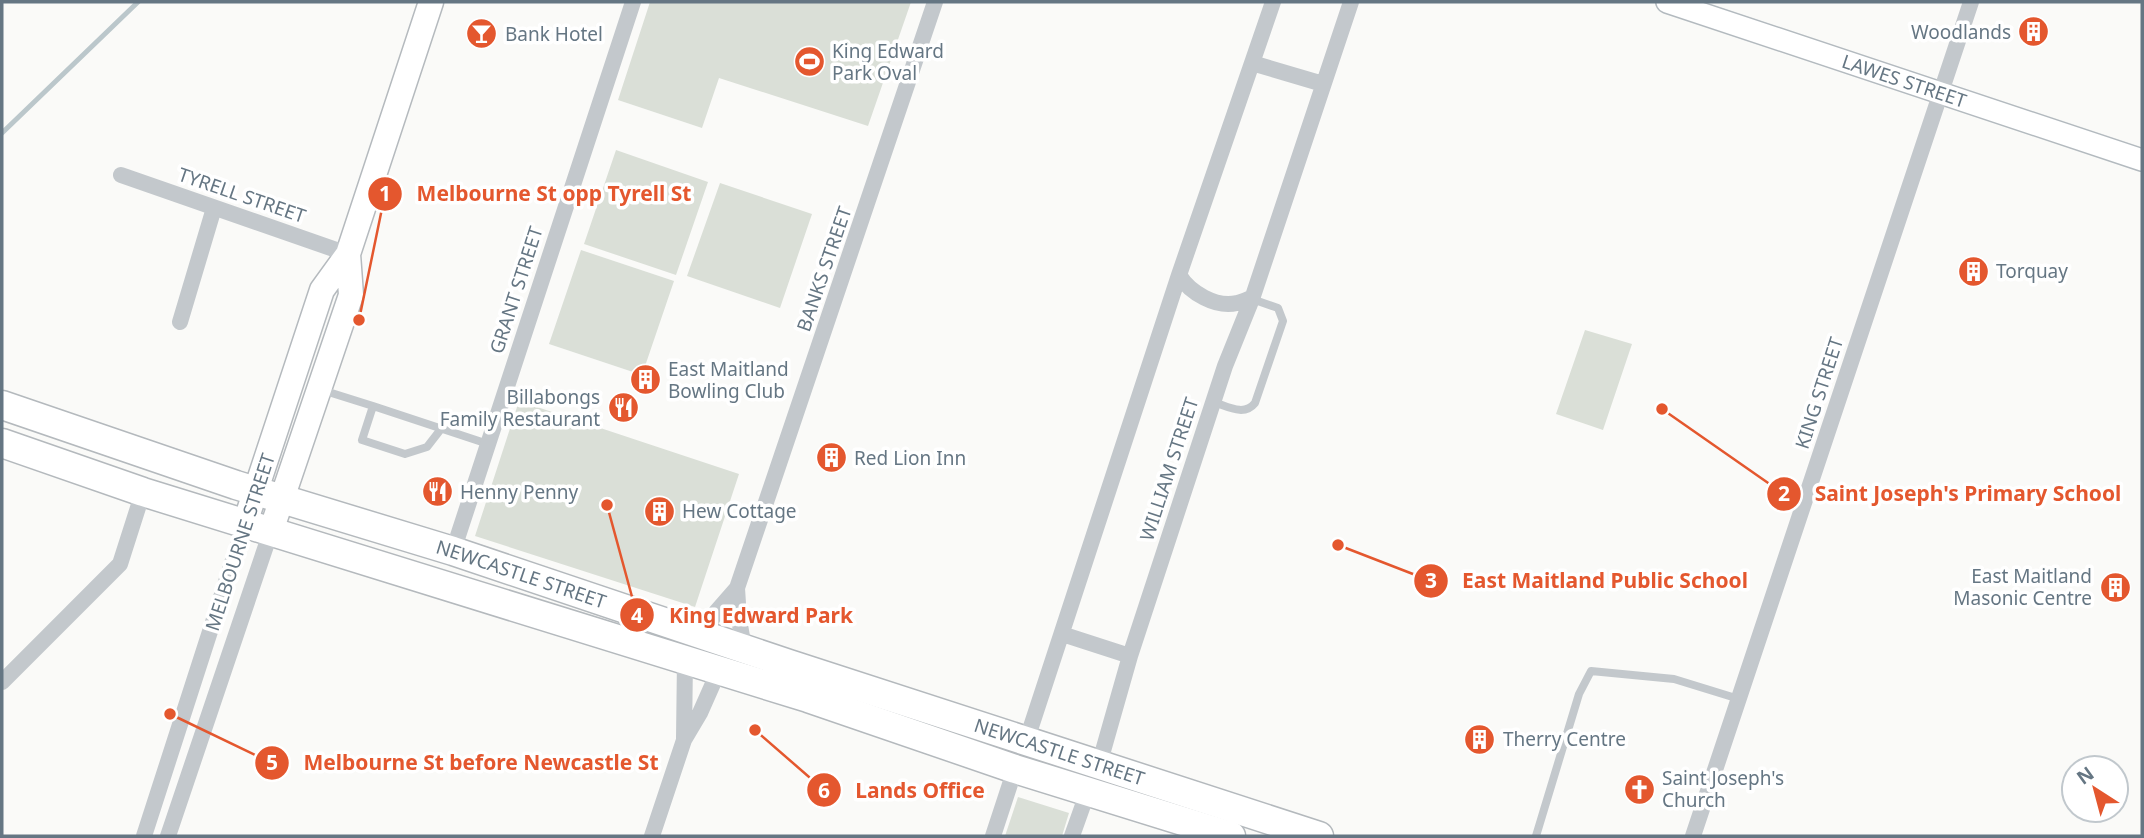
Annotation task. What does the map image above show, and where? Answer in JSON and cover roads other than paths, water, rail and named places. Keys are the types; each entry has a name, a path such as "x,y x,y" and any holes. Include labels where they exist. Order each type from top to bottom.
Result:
{"highway":[{"name":"NEWCASTLE STREET","path":"2,405 269,495 453,551 1026,742 1319,836"},
{"name":"NEWCASTLE STREET","path":"2,443 143,492 685,659 1015,769 1231,836"},
{"path":"703,635 719,670"}],"main road":[{"name":"MELBOURNE STREET","path":"258,527 269,495 322,290 348,254 431,2"},
{"name":"LAWES STREET","path":"1667,2 2142,160"},
{"name":"MELBOURNE STREET","path":"269,495 319,389 351,295 348,254"}],"street":[{"name":"GRANT STREET","path":"453,551 632,2"},
{"name":"BANKS STREET","path":"744,648 737,588 935,2"},
{"path":"1026,742 1179,275 1273,2"},
{"name":"WILLIAM STREET","path":"1099,765 1130,656 1213,402 1252,298 1351,2"},
{"name":"KING STREET","path":"1693,836 1971,2"},
{"path":"1252,63 1323,84"},
{"name":"TYRELL STREET","path":"121,175 348,254"},
{"path":"180,322 214,208"},
{"path":"1179,275 1194,293 1225,304 1252,298"},
{"path":"2,682 120,564 143,492"},
{"name":"MELBOURNE STREET","path":"144,836 258,527"},
{"name":"MELBOURNE STREET","path":"168,836 258,527"},
{"name":"BANKS STREET","path":"703,635 716,612 737,588"},
{"path":"1062,634 1130,656"},
{"path":"684,740 685,659"},
{"path":"652,836 684,740 700,713 719,670"},
{"path":"993,836 1015,769"},
{"path":"1072,836 1088,791"}],"lane":[{"path":"1213,402 1244,411 1255,403 1283,321 1278,309 1252,298"},
{"path":"319,389 488,444"},
{"path":"373,406 362,440 405,454 427,447 441,429"},
{"path":"1536,836 1579,694 1591,671 1674,679 1739,699"}],"waterway":[{"path":"2,133 138,2"}],"place":[{"name":"Woodlands","path":"2034,32"},
{"name":"Bank Hotel","path":"482,34"},
{"name":"King Edward Park Oval","path":"809,62"},
{"name":"Torquay","path":"1973,271"},
{"name":"Melbourne St opp Tyrell St","path":"359,320"},
{"name":"East Maitland Bowling Club","path":"645,380"},
{"name":"Billabongs Family Restaurant","path":"623,408"},
{"name":"Saint Joseph's Primary School","path":"1662,409"},
{"name":"Red Lion Inn","path":"831,458"},
{"name":"Henny Penny","path":"437,492"},
{"name":"King Edward Park","path":"607,505"},
{"name":"Hew Cottage","path":"659,511"},
{"name":"East Maitland Public School","path":"1338,545"},
{"name":"East Maitland Masonic Centre","path":"2115,587"},
{"name":"Melbourne St before Newcastle St","path":"170,714"},
{"name":"Lands Office","path":"755,730"},
{"name":"Therry Centre","path":"1480,739"},
{"name":"Saint Joseph's Church","path":"1639,789"}]}
